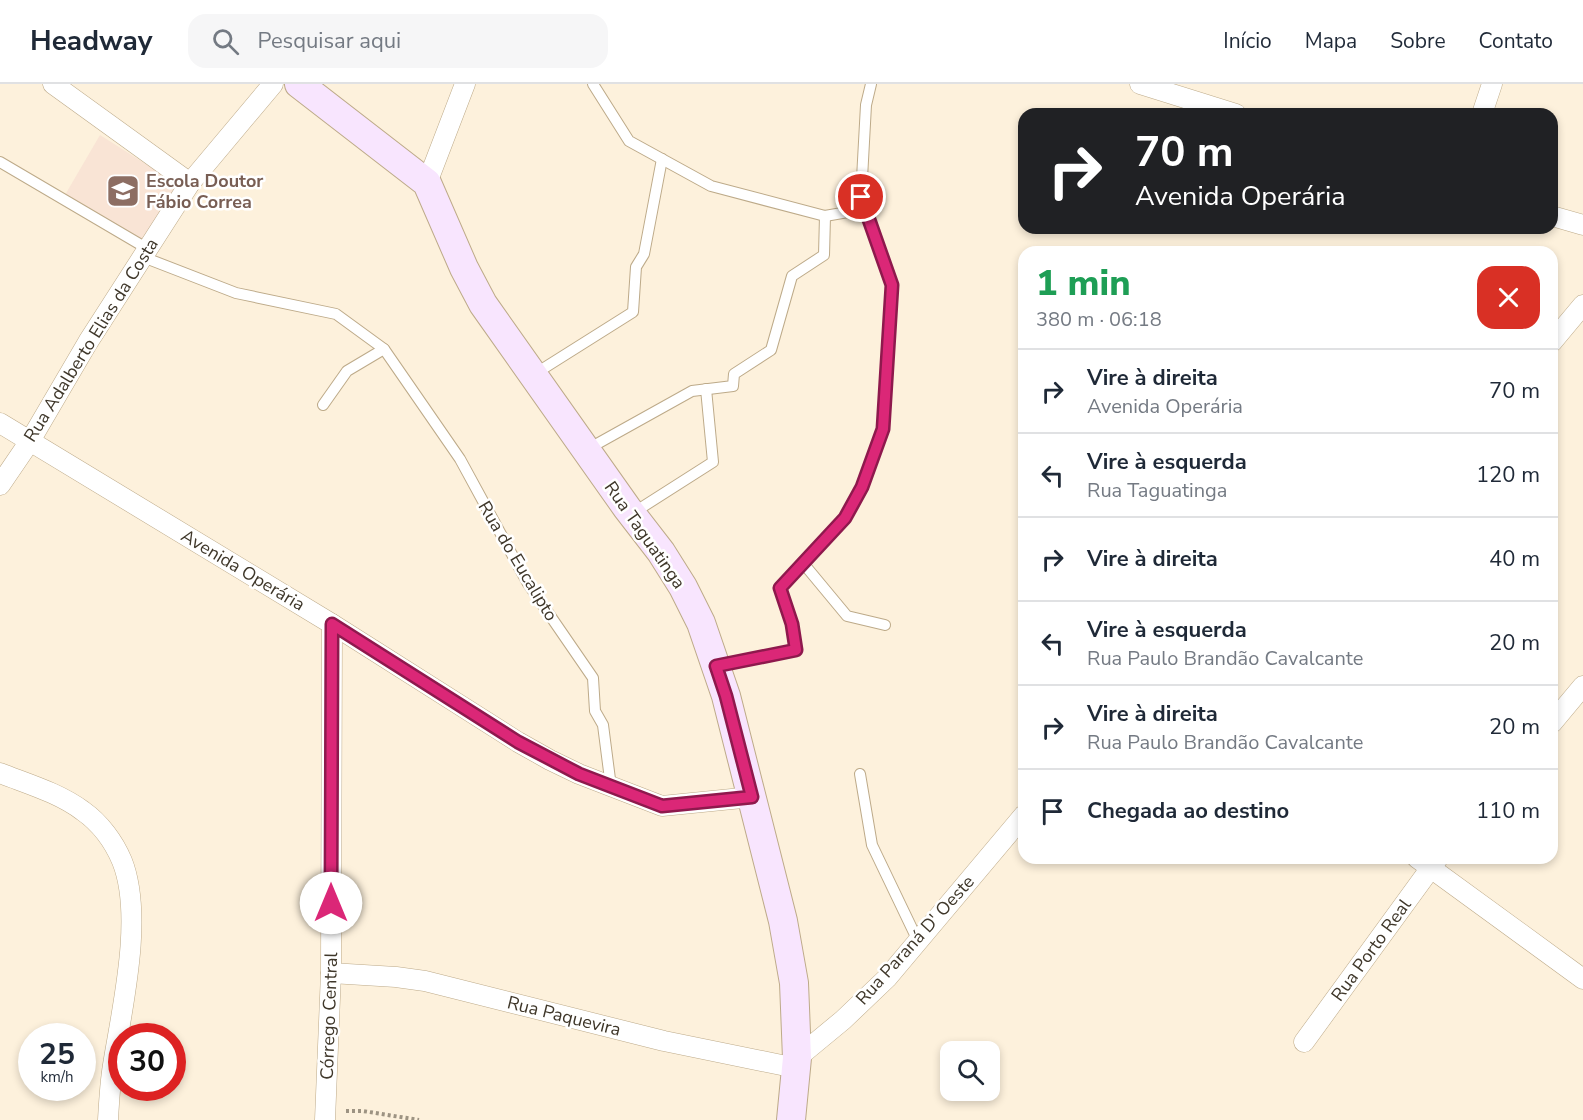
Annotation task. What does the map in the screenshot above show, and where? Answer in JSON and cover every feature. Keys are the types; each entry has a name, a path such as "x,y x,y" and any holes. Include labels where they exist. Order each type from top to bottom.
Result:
{"street":[{"path":"52,84 190,183"},
{"name":"Rua Adalberto Elias da Costa","path":"0,484 30,441 88,342 190,183 273,84"},
{"name":"Rua Taguatinga","path":"299,84 427,183 464,268 483,304 585,450 661,552 683,587 701,623 726,696 783,921 794,983 797,1063 790,1120"},
{"path":"427,183 465,84"},
{"path":"1140,84 1217,108"},
{"path":"1484,108 1492,84"},
{"path":"1558,218 1583,225"},
{"path":"1558,335 1583,305"},
{"name":"Avenida Operária","path":"0,423 332,624 518,742 560,765 662,806 752,797"},
{"name":"Córrego Central","path":"326,1115 331,973 332,624"},
{"path":"1558,716 1583,686"},
{"path":"0,773 47,791 83,810 105,830 122,862 130,896 131,932 125,992 112,1069 108,1120"},
{"name":"Rua Paraná D' Oeste","path":"797,1063 887,978 1018,822"},
{"name":"Rua Porto Real","path":"1304,1042 1373,950 1426,864"},
{"path":"1432,864 1583,980"},
{"name":"Rua Paquevira","path":"331,973 425,981 664,1041 797,1063"}],"lane":[{"path":"593,84 629,141 711,186 825,216 865,209"},
{"path":"716,666 796,650 792,624 780,588 845,518 862,487 883,429 892,285 861,197 867,105 871,84"},
{"path":"533,375 633,312 636,267 644,254 662,159"},
{"name":"Rua do Eucalipto","path":"0,162 145,253 236,293 336,314 384,349 460,459 527,582 593,678 595,711 603,725 611,787"},
{"path":"585,450 693,391 733,386 734,375 771,350 792,276 824,255 825,216"},
{"path":"323,405 347,371 384,349"},
{"path":"631,514 713,462 706,389"},
{"path":"803,563 846,616 885,625"},
{"path":"860,774 872,844 918,941"}],"path":[{"path":"326,1115 363,1111 419,1120"}],"shaded area":[{"name":"Escola Doutor Fábio Correa","path":"100,135 182,187 142,241 65,195"}],"place":[{"name":"Escola Doutor Fábio Correa","path":"123,191"}],"route":[{"path":"331,903 332,624 518,742 579,774 662,806 752,797 716,666 796,650 792,624 780,588 845,518 862,487 883,429 892,285 861,197"}]}
